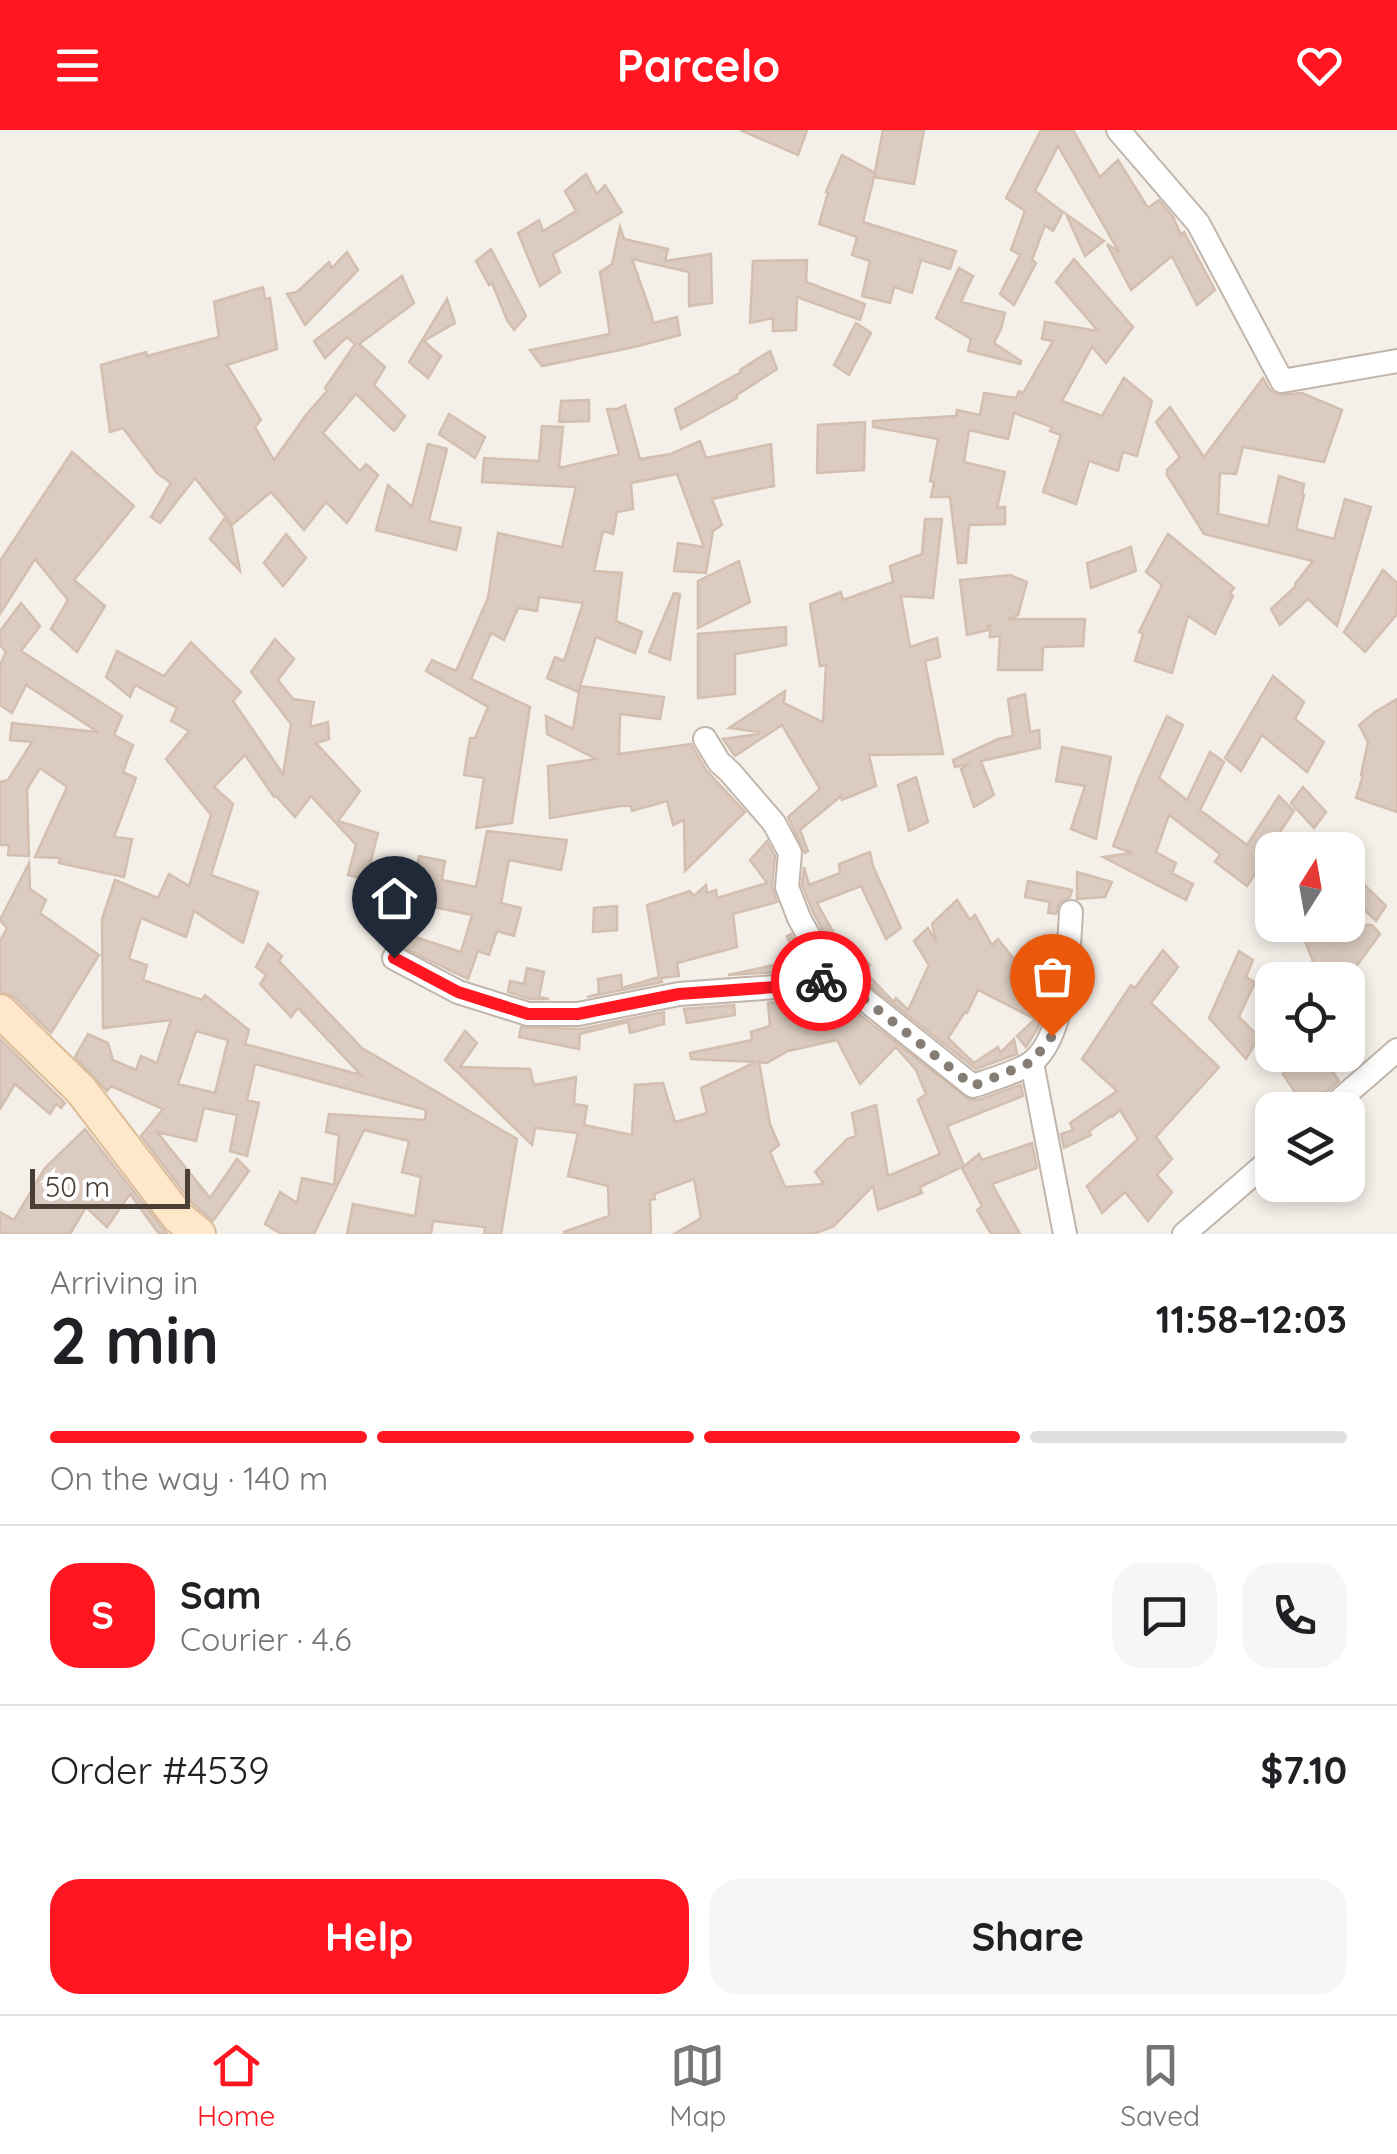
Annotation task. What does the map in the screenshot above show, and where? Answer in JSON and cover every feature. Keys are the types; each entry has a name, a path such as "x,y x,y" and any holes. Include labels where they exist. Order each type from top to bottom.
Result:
{"street":[{"path":"1118,130 1198,223 1282,381 1397,361"},
{"path":"705,739 719,762 774,823 790,853 787,887 829,974 973,1086 1032,1062 1052,1036 1069,950 1071,912"},
{"path":"394,958 458,992 528,1014 578,1014 679,994 818,984 829,974"},
{"path":"0,1012 81,1090 178,1217 199,1234"},
{"path":"1349,1092 1397,1050"},
{"path":"1032,1062 1064,1234"},
{"path":"1184,1234 1255,1173"}],"building":[{"path":"740,130 807,130 798,155"},
{"path":"883,130 924,130 914,184 874,177"},
{"path":"1041,130 1073,130 1100,177 1118,160 1148,208 1159,200 1173,217 1215,290 1197,305 1172,256 1131,290 1107,244 1119,252 1058,146 1035,191 1063,212 1053,231 1045,225 1032,260 1036,263 1014,305 1000,294 1020,255 1011,250 1025,211 1006,198"},
{"path":"842,155 875,173 863,222 956,251 950,269 921,260 912,293 894,287 890,303 862,296 870,261 852,255 857,237 819,224 826,192"},
{"path":"586,174 597,194 605,185 622,212 553,254 560,272 540,286 518,233 539,220 543,231 576,211 565,191"},
{"path":"1066,214 1104,241 1085,256"},
{"path":"620,227 624,239 668,249 665,261 711,254 712,303 689,306 689,272 632,259 653,323 677,317 680,335 542,366 530,350 610,334 600,272 612,264"},
{"path":"491,249 526,316 514,330 492,283 489,285 476,261"},
{"path":"347,252 358,270 305,325 287,294 297,292 329,262 332,268"},
{"path":"1074,259 1133,327 1106,363 1092,347 1062,401 1102,416 1124,378 1152,401 1137,456 1123,452 1118,471 1089,461 1076,504 1043,492 1061,435 1050,431 1052,427 1014,413 1008,439 969,430 964,462 1005,472 997,508 1005,507 1005,524 969,525 966,563 958,563 950,497 931,497 938,439 873,427 873,421 956,416 957,410 980,415 984,393 1016,398 1019,391 1023,393 1053,341 1042,339 1045,322 1098,331 1056,282"},
{"path":"807,260 806,282 865,304 860,320 797,297 796,330 773,331 773,318 750,323 753,261"},
{"path":"959,268 973,276 961,302 1005,313 994,343 1020,364 968,351 971,339 936,318"},
{"path":"402,276 414,303 359,344 385,367 374,385 405,416 394,431 356,394 323,433 360,471 366,464 378,475 347,523 326,502 304,530 271,492 232,525 195,478 160,523 151,517 171,483 157,473 123,428 110,432 101,365 219,337 214,302 263,287 265,299 270,298 277,349 227,365 261,420 255,427 274,460 327,391 325,388 355,344 347,337 325,358 314,341"},
{"path":"447,299 455,323 424,341 441,356 428,378 409,362"},
{"path":"856,323 871,333 849,375 834,365"},
{"path":"770,351 777,369 737,398 681,429 675,409"},
{"path":"1263,378 1277,395 1302,393 1342,410 1324,462 1243,447 1236,474 1220,473 1218,514 1268,526 1279,476 1304,484 1296,529 1334,539 1345,499 1371,507 1337,626 1308,599 1280,625 1271,609 1296,586 1313,561 1204,534 1167,475 1180,457 1156,422 1170,407 1204,457"},
{"path":"589,400 589,421 559,422 561,401"},
{"path":"625,405 640,459 671,454 700,441 706,458 771,444 774,486 712,499 722,525 713,531 706,573 674,571 678,543 704,547 677,474 631,483 633,509 617,512 613,534 603,531 594,571 622,573 616,621 642,632 635,653 596,637 578,692 547,678 555,657 564,661 583,603 539,597 537,611 518,608 504,640 491,633 471,679 530,707 512,823 476,828 484,778 464,775 470,738 475,738 488,707 426,671 432,660 456,671 488,598 498,533 562,547 576,487 482,482 484,458 539,461 542,426 563,427 559,468 619,454 607,409"},
{"path":"449,414 485,437 475,458 439,434"},
{"path":"865,422 864,470 817,473 818,425"},
{"path":"428,444 447,449 429,521 461,528 456,550 376,530 388,485 412,507"},
{"path":"72,452 134,506 74,580 105,606 77,652 51,629 68,600 35,559 0,614 0,561"},
{"path":"224,519 232,528 240,571 210,539"},
{"path":"925,519 942,519 933,598 901,596 910,647 937,638 940,657 925,661 943,754 869,755 876,786 842,800 841,796 800,830 808,851 805,853 788,817 820,789 782,725 735,756 723,739 759,734 729,728 785,691 784,703 823,722 826,665 820,666 810,604 841,592 843,600 893,582 890,566 922,554"},
{"path":"286,534 306,558 283,586 264,563"},
{"path":"1168,534 1234,588 1215,634 1188,616 1172,673 1135,661 1143,634 1139,632 1162,585 1146,572"},
{"path":"1131,547 1136,571 1091,588 1087,563"},
{"path":"739,561 750,602 698,628 698,581"},
{"path":"1383,570 1397,583 1397,614 1365,652 1344,632"},
{"path":"1010,575 1027,582 1018,615 1008,619 1085,619 1083,646 1043,647 1042,670 998,670 1000,636 990,637 990,625 988,630 967,635 960,580"},
{"path":"674,593 680,594 670,660 649,652"},
{"path":"21,603 40,626 21,651 122,716 114,735 133,745 123,772 136,778 114,837 132,839 124,877 59,863 60,858 35,857 67,787 40,768 27,789 29,856 8,855 9,845 0,845 0,782 8,780 32,742 10,740 12,723 98,732 26,685 12,713 0,705 0,665 6,652 0,645 0,631"},
{"path":"786,627 786,645 735,654 735,694 698,698 698,634"},
{"path":"275,639 294,659 278,680 293,699 314,702 310,727 328,722 329,739 316,743 360,791 338,821 378,833 366,880 348,875 356,845 311,796 295,817 274,797 245,755 214,787 233,804 211,875 258,892 243,943 194,911 186,937 141,918 129,959 147,965 143,980 202,1000 205,995 249,1030 245,1044 361,1075 298,1008 291,1017 260,984 266,975 256,967 268,944 282,956 279,961 362,1048 517,1139 501,1234 484,1234 485,1227 433,1221 431,1234 347,1234 353,1204 415,1216 421,1177 402,1172 409,1141 364,1130 314,1234 281,1234 265,1224 280,1192 297,1203 302,1178 334,1185 339,1135 326,1132 329,1114 425,1120 426,1110 255,1064 247,1100 259,1103 247,1156 230,1151 237,1115 204,1108 196,1141 157,1132 210,1198 237,1159 249,1171 213,1221 192,1203 141,1136 163,1109 111,1086 107,1091 75,1057 88,1034 108,1043 113,1060 136,1070 141,1056 157,1063 171,1020 103,1028 102,919 115,880 158,898 169,874 189,886 211,815 166,759 189,731 171,721 177,708 135,685 130,697 106,677 117,651 164,676 191,642 241,692 233,701 283,774 291,724 251,672","holes":["196,1031 228,1040 215,1093 178,1084"]},
{"path":"1273,676 1304,702 1295,719 1324,742 1307,772 1262,735 1241,771 1225,758"},
{"path":"580,686 664,697 660,719 620,714 619,754 691,744 706,770 745,812 685,871 684,820 673,825 667,801 632,811 631,806 620,806 550,818 548,766 596,759 547,734 546,716 573,729"},
{"path":"1025,694 1030,732 1039,730 1040,748 981,761 994,795 974,807 961,769 969,764 955,767 953,760 1013,736 1008,699"},
{"path":"1397,699 1397,812 1356,798 1368,742 1359,725"},
{"path":"1167,716 1183,725 1159,778 1187,800 1210,752 1224,762 1200,810 1247,845 1255,833 1255,874 1247,886 1215,862 1220,854 1169,815 1156,852 1176,863 1172,873 1193,884 1186,900 1103,857 1132,853 1113,846"},
{"path":"1062,747 1111,757 1096,839 1071,829 1085,786 1056,781"},
{"path":"916,777 928,822 909,831 898,785"},
{"path":"1303,787 1326,812 1314,828 1291,803"},
{"path":"1279,796 1294,811 1280,832 1255,832"},
{"path":"487,831 567,840 561,870 509,860 501,903 521,908 514,936 497,931 489,955 478,951 468,979 394,943 397,931 461,952 472,915 382,896 388,874 414,882 419,856 445,861 442,880 476,887"},
{"path":"767,841 775,856 772,887 777,902 733,914 737,947 677,963 679,976 661,978 662,982 587,997 599,994 598,979 621,975 622,988 659,977 647,905 690,891 694,896 706,885 707,893 716,890 717,898 767,883 750,860"},
{"path":"870,852 901,928 886,939 861,886 817,903 844,952 837,957 802,885 804,867 809,885 840,873 839,864"},
{"path":"29,863 30,889 46,900 40,913 99,955 51,1033 14,997 0,992 0,941 7,928 0,920"},
{"path":"1077,872 1112,882 1105,897 1077,899"},
{"path":"1028,881 1072,890 1070,897 1059,903 1056,914 1048,913 1050,902 1025,897"},
{"path":"1365,886 1386,906 1376,921 1365,910"},
{"path":"957,900 970,920 975,915 992,945 998,939 1034,984 1038,968 1052,969 1038,1028 1026,1047 1017,1036 1035,1019 978,990 948,1038 974,1063 998,1047 1000,1053 1014,1039 1017,1054 976,1069 844,965 855,950 870,965 865,972 894,1002 896,998 908,1010 929,965 914,941 928,928 936,942 932,924"},
{"path":"617,906 617,930 593,932 594,908"},
{"path":"1365,925 1372,925 1380,934 1359,962 1313,962 1305,942 1365,942"},
{"path":"791,934 810,970 728,975 797,960 787,936"},
{"path":"1163,950 1178,967 1151,1003 1219,1067 1156,1137 1172,1159 1157,1175 1172,1192 1148,1221 1125,1192 1102,1213 1087,1186 1138,1139 1120,1110 1089,1131 1091,1135 1064,1148 1061,1134 1073,1130 1070,1123 1117,1091 1082,1059 1131,985 1135,988"},
{"path":"1239,951 1253,960 1246,977 1255,982 1239,1017 1255,1033 1255,1044 1246,1059 1209,1018"},
{"path":"527,968 544,972 539,997 549,999 530,999 508,992 510,981 524,984"},
{"path":"801,1000 802,1023 828,1017 841,1000 970,1100 1021,1085 1023,1096 947,1126 964,1166 920,1187 922,1193 878,1210 873,1186 834,1226 814,1234 674,1234 701,1218 694,1179 654,1194 655,1199 650,1200 651,1234 564,1234 609,1216 608,1186 568,1176 578,1133 535,1128 532,1145 445,1060 465,1031 477,1043 460,1067 530,1069 534,1085 576,1077 574,1104 587,1106 584,1125 632,1135 635,1085 663,1083 675,1122 707,1113 701,1088 756,1062 691,1059 690,1053 752,1040 751,1032 770,1026 768,1003","holes":["837,1040 860,1084 896,1047 916,1070 926,1094 918,1100 940,1154 888,1176 876,1105 852,1113 856,1136 847,1139 815,1172 824,1184 785,1187 770,1152 779,1145 770,1124 759,1062 767,1063 788,1051"]},
{"path":"734,1005 735,1015 687,1023 684,1009"},
{"path":"664,1012 664,1024 630,1033 628,1022 580,1034 579,1049 519,1037 521,1027 581,1029"},
{"path":"0,1039 65,1103 61,1108 56,1104 50,1114 15,1084 0,1109"},
{"path":"1333,1072 1339,1081 1326,1092 1295,1092 1283,1074"},
{"path":"85,1129 167,1234 159,1234 130,1194 107,1227 86,1207 70,1234 0,1234 0,1212 14,1220 45,1168"},
{"path":"1032,1143 1037,1168 992,1184 1020,1234 991,1234 977,1210 982,1206 962,1168 979,1154 982,1160"}],"way so far":[{"path":"821,981 829,974 973,1086 1032,1062 1052,1036"}],"route":[{"path":"394,958 458,992 528,1014 578,1014 679,994 821,981"}]}
